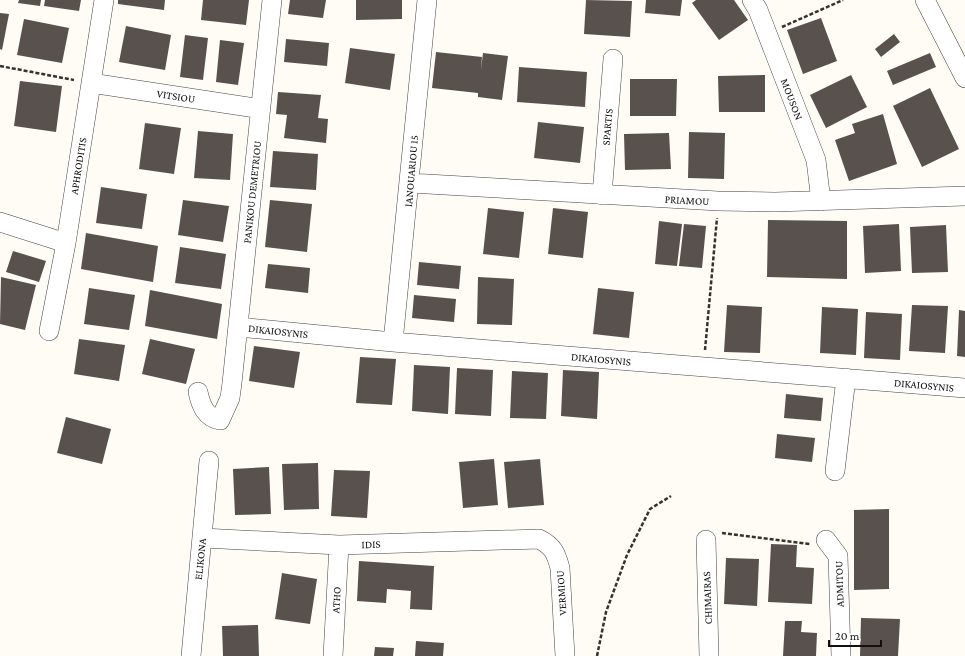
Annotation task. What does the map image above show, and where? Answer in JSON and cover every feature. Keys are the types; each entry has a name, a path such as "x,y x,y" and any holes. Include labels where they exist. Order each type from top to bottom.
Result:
{"street":[{"name":"APHRODITIS","path":"50,331 66,243 104,0"},
{"name":"PANIKOU DEMETRIOU","path":"198,392 202,406 213,419 220,420 230,398 232,383 272,0"},
{"name":"IANOUARIOU 15","path":"393,342 427,0"},
{"name":"MOUSON","path":"752,0 758,10 816,160 821,201"},
{"path":"925,0 965,78"},
{"name":"SPARTIS","path":"602,195 613,59"},
{"name":"VITSIOU","path":"91,83 261,109"},
{"name":"PRIAMOU","path":"410,183 718,201 821,201 965,196"},
{"path":"0,222 66,243"},
{"name":"DIKAIOSYNIS","path":"238,327 393,342 965,388"},
{"path":"835,471 846,378"},
{"name":"ELIKONA","path":"191,656 209,461"},
{"name":"IDIS","path":"203,538 339,545 539,539"},
{"name":"VERMIOU","path":"539,539 554,549 560,568 565,656"},
{"name":"CHIMAIRAS","path":"706,540 709,656"},
{"name":"ADMITOU","path":"826,540 838,556 841,656"},
{"name":"ATHO","path":"333,656 339,545"}],"path":[{"path":"767,34 843,0"},
{"path":"0,66 91,83"},
{"path":"703,367 718,201"},
{"path":"597,656 606,612 627,555 650,509 671,496"},
{"path":"706,540 712,532 810,544 826,540"}],"building":[{"path":"19,0 41,0 40,6 18,3"},
{"path":"45,0 81,0 79,11 44,6"},
{"path":"118,0 165,0 164,10 118,4"},
{"path":"203,0 249,0 246,25 201,20"},
{"path":"290,0 326,0 323,18 288,14"},
{"path":"356,0 402,0 402,19 356,20"},
{"path":"586,0 632,1 630,37 584,34"},
{"path":"646,0 682,0 680,16 645,13"},
{"path":"696,0 734,0 748,20 719,40 692,3"},
{"path":"0,13 9,14 2,50 0,49"},
{"path":"821,18 837,61 803,74 787,30"},
{"path":"24,19 69,28 62,63 17,55"},
{"path":"126,26 171,35 165,70 119,62"},
{"path":"894,34 900,42 881,57 875,49"},
{"path":"185,35 208,38 203,80 180,77"},
{"path":"286,39 329,43 327,66 284,62"},
{"path":"220,40 244,43 238,85 216,82"},
{"path":"350,48 395,54 390,90 345,83"},
{"path":"436,52 482,57 481,70 483,53 508,56 502,100 478,97 478,93 432,88"},
{"path":"930,53 936,67 893,85 887,71"},
{"path":"519,67 587,72 585,107 517,102"},
{"path":"765,75 765,112 719,112 718,76"},
{"path":"851,75 867,107 826,128 810,95"},
{"path":"630,79 677,79 676,116 630,116"},
{"path":"20,81 62,86 56,132 14,126"},
{"path":"930,88 959,149 922,167 893,106"},
{"path":"278,92 321,95 318,118 328,119 326,143 284,138 287,115 276,114"},
{"path":"883,114 897,164 849,181 835,140 855,133 852,124"},
{"path":"538,122 584,127 580,163 534,158"},
{"path":"145,123 181,128 174,174 139,169"},
{"path":"198,131 233,134 230,180 194,178"},
{"path":"689,132 725,133 724,179 688,178"},
{"path":"669,133 671,169 625,170 624,134"},
{"path":"273,151 318,154 316,190 270,187"},
{"path":"101,187 147,194 142,229 96,223"},
{"path":"183,200 229,206 223,242 178,235"},
{"path":"270,200 312,204 307,252 265,247"},
{"path":"488,208 524,212 519,258 483,254"},
{"path":"553,208 588,212 583,258 548,254"},
{"path":"768,220 847,221 847,279 767,277"},
{"path":"659,221 682,224 677,266 655,264"},
{"path":"684,224 706,226 702,268 679,266"},
{"path":"899,224 901,271 865,273 863,226"},
{"path":"946,225 948,272 912,273 910,227"},
{"path":"86,233 158,246 153,282 81,269"},
{"path":"180,247 226,254 221,289 175,283"},
{"path":"13,251 46,261 39,282 6,272"},
{"path":"419,262 461,266 459,289 417,285"},
{"path":"268,264 310,268 308,293 265,288"},
{"path":"1,277 36,285 25,330 0,324"},
{"path":"478,277 514,279 512,325 477,324"},
{"path":"89,288 135,295 129,330 84,324"},
{"path":"598,288 634,292 629,338 593,334"},
{"path":"150,290 222,304 217,339 145,326"},
{"path":"414,295 456,299 454,322 412,318"},
{"path":"727,305 762,307 760,353 724,352"},
{"path":"912,305 948,306 945,353 909,351"},
{"path":"822,307 858,309 856,355 820,353"},
{"path":"959,310 965,311 965,357 957,356"},
{"path":"866,312 902,314 900,360 864,358"},
{"path":"79,339 125,345 119,381 74,374"},
{"path":"150,339 195,349 186,384 142,374"},
{"path":"254,346 300,352 294,388 249,381"},
{"path":"360,357 396,359 392,405 356,403"},
{"path":"414,365 450,367 448,414 412,411"},
{"path":"457,368 493,370 491,416 455,414"},
{"path":"563,370 599,372 597,419 561,416"},
{"path":"512,371 548,373 546,419 510,418"},
{"path":"786,394 823,398 821,421 784,418"},
{"path":"66,417 111,429 102,464 57,453"},
{"path":"777,434 815,438 812,462 775,458"},
{"path":"494,459 498,505 463,508 459,462"},
{"path":"540,459 544,505 508,508 504,462"},
{"path":"318,463 319,509 284,510 282,464"},
{"path":"269,467 271,514 235,515 233,469"},
{"path":"334,470 370,471 367,518 331,516"},
{"path":"889,509 889,589 854,590 854,510"},
{"path":"771,544 797,545 796,567 814,568 812,604 768,602"},
{"path":"726,558 759,559 757,606 724,604"},
{"path":"359,561 434,566 432,610 410,609 411,591 387,589 386,603 357,601"},
{"path":"282,573 317,579 310,624 275,619"},
{"path":"861,618 900,619 898,656 860,656"},
{"path":"785,621 802,621 801,632 817,633 816,656 783,656"},
{"path":"258,625 259,656 223,656 222,626"},
{"path":"416,641 444,643 443,656 415,656"},
{"path":"375,647 394,648 393,656 374,656"}]}
